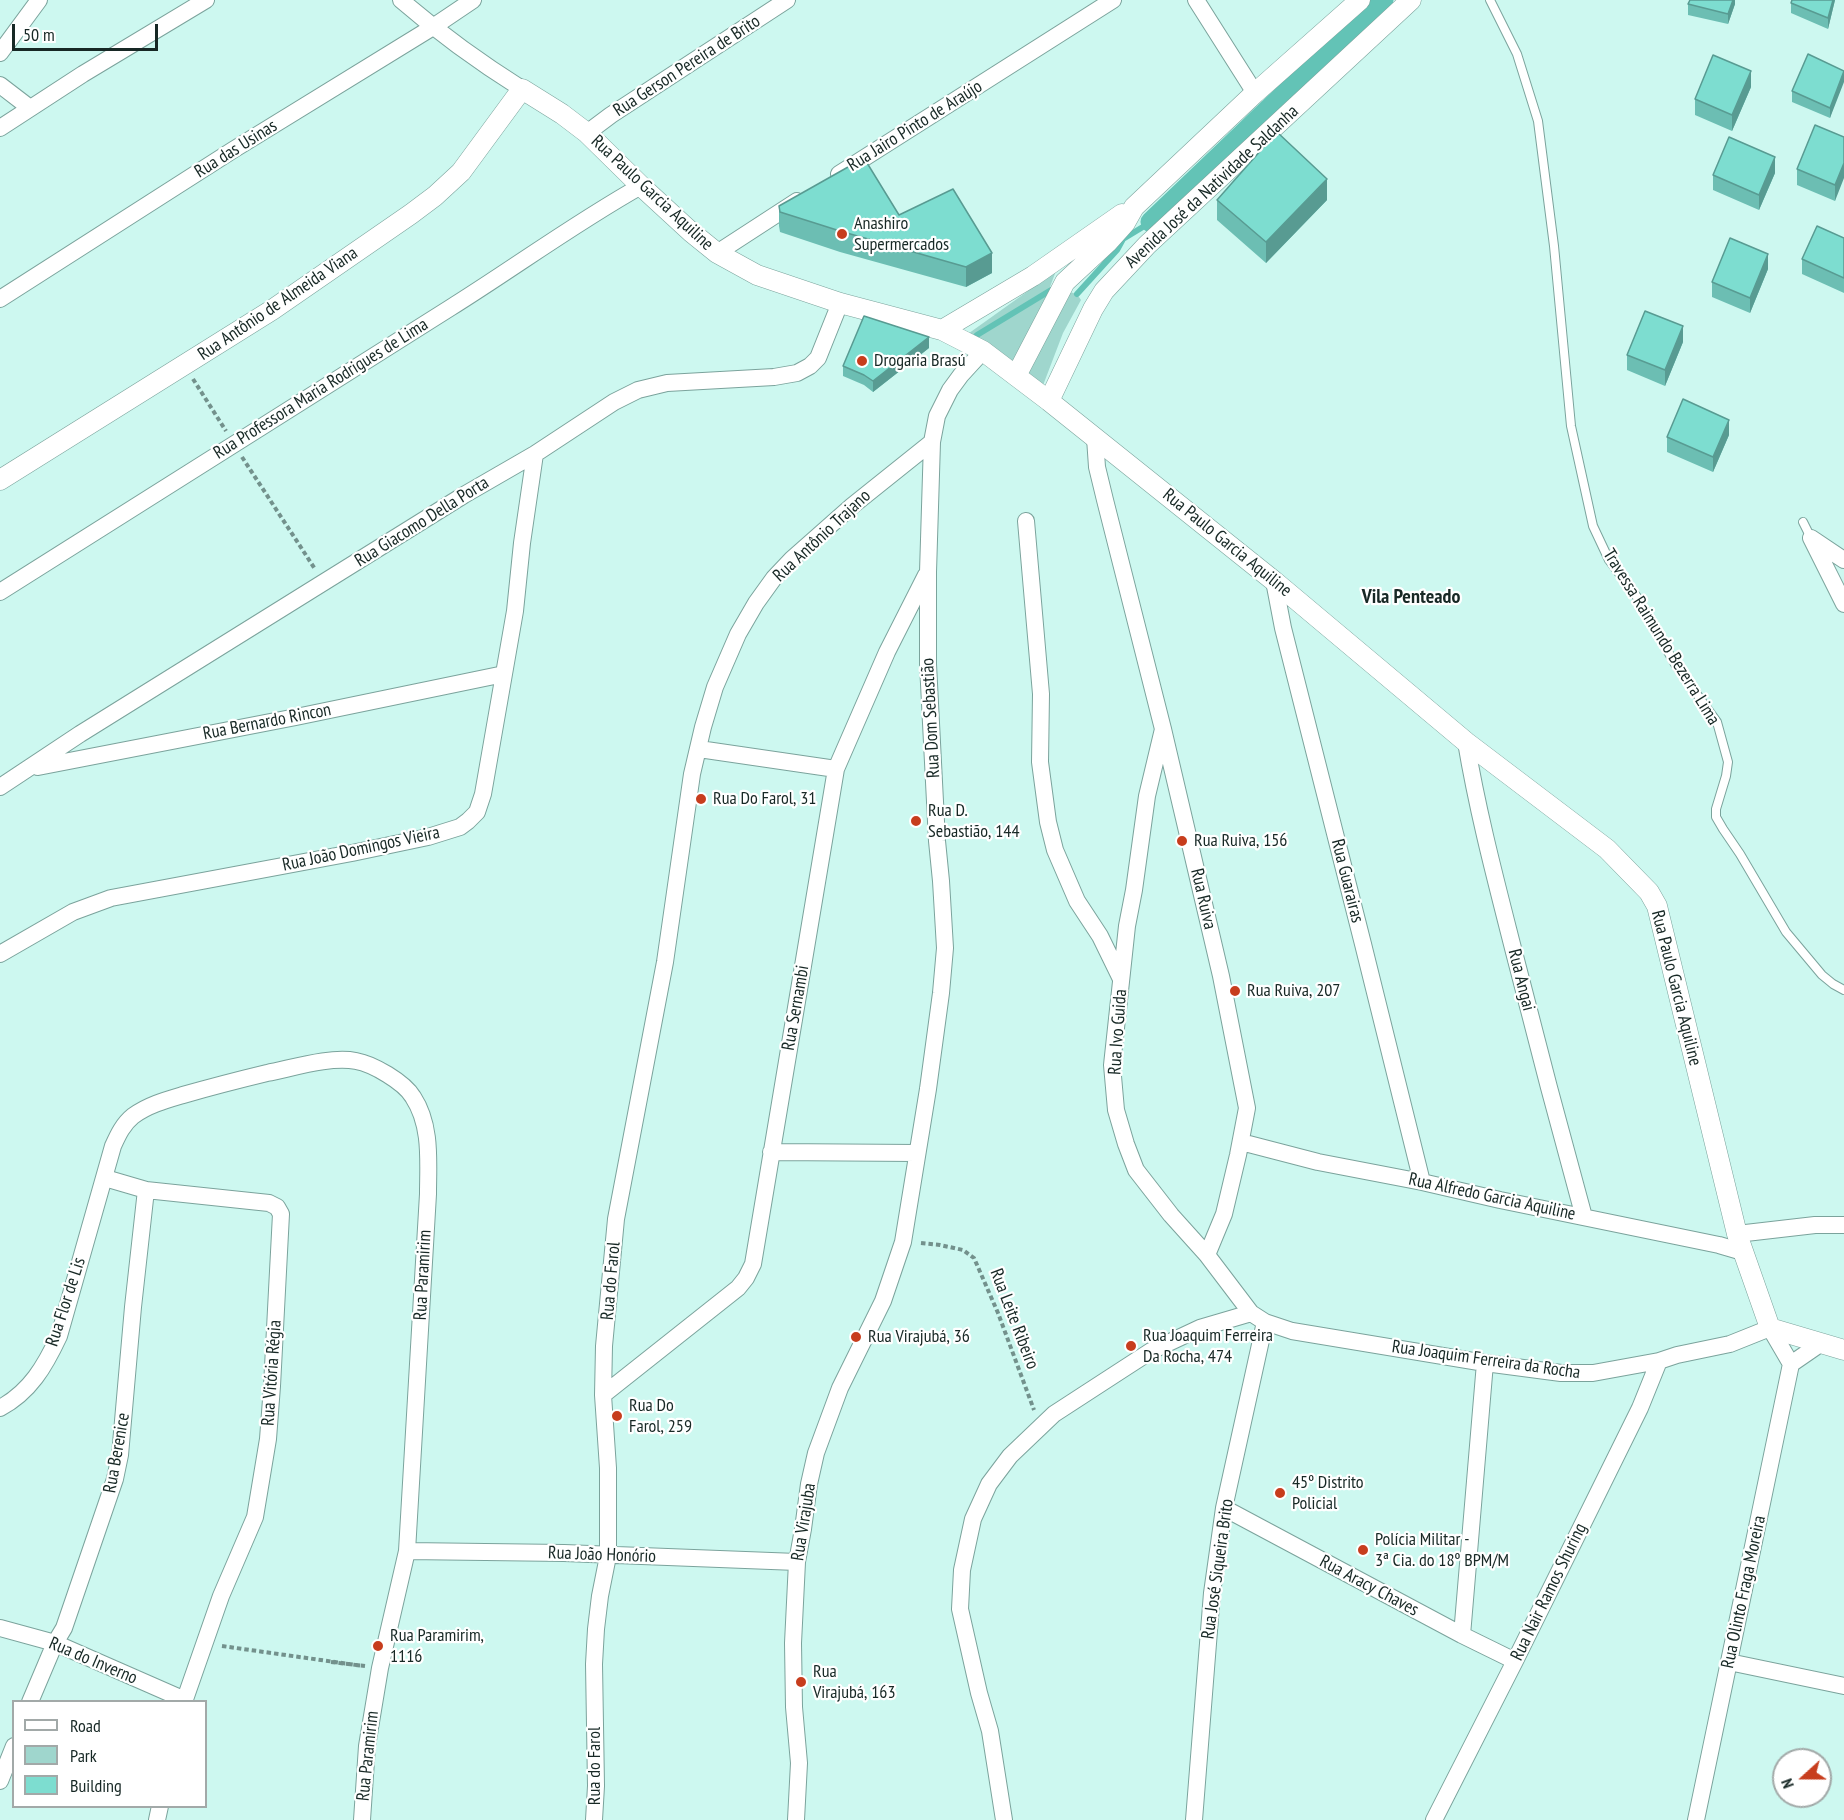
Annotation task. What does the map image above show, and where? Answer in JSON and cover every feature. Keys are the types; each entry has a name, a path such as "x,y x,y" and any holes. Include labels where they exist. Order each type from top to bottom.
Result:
{"street":[{"path":"0,53 39,0"},
{"path":"1,125 206,0"},
{"name":"Rua Paulo Garcia Aquiline","path":"401,0 489,69 562,114 587,133 641,186 717,253 757,275 840,303 942,330 983,351 1274,581 1466,742 1607,849 1649,892 1657,906 1740,1243 1770,1328"},
{"name":"Rua das Usinas","path":"0,299 473,0"},
{"name":"Rua Gerson Pereira de Brito","path":"587,133 787,0"},
{"name":"Rua Jairo Pinto de Araújo","path":"829,180 1113,0"},
{"path":"1196,0 1255,93"},
{"name":"Avenida José da Natividade Saldanha","path":"1016,376 1065,282 1107,243 1125,223 1134,207 1255,93 1360,0"},
{"name":"Avenida José da Natividade Saldanha","path":"1049,401 1104,291 1147,244 1412,0"},
{"path":"0,85 30,108"},
{"name":"Rua Antônio de Almeida Viana","path":"0,480 272,310 435,196 461,172 522,89"},
{"name":"Rua Professora Maria Rodrigues de Lima","path":"0,592 459,303 599,210 641,186"},
{"path":"717,253 809,193"},
{"path":"942,330 1032,276 1134,207"},
{"name":"Rua Giacomo Della Porta","path":"0,787 80,734 464,495 535,454 614,402 638,390 667,383 774,377 797,373 810,366 818,358 840,303"},
{"name":"Rua Dom Sebastião","path":"903,1242 928,1089 945,948 930,707 928,572 932,442 937,416 950,390 960,375 983,351"},
{"name":"Rua Ruiva","path":"1095,438 1097,467 1104,500 1163,729 1221,976 1247,1108 1224,1214 1206,1255"},
{"name":"Rua Antônio Trajano","path":"699,749 715,687 738,634 774,578 852,506 932,442"},
{"name":"Rua João Domingos Vieira","path":"0,954 73,912 111,898 428,837 460,827 468,821 477,812 483,794 515,612 535,454"},
{"path":"1026,521 1041,694 1040,762 1048,822 1055,850 1077,901 1104,943 1122,980"},
{"path":"1811,538 1844,560"},
{"path":"1811,538 1844,604"},
{"name":"Rua Sernambi","path":"603,1395 738,1288 753,1264 836,769 887,652 928,572"},
{"name":"Rua Guarairas","path":"1274,581 1283,628 1422,1182"},
{"name":"Rua Bernardo Rincon","path":"30,768 504,674"},
{"name":"Rua Ivo Guida","path":"1163,729 1147,796 1127,926 1112,1065 1116,1110 1136,1170 1251,1313 1265,1322"},
{"name":"Rua Angai","path":"1466,742 1495,879 1584,1217"},
{"path":"699,749 836,769"},
{"name":"Rua do Farol","path":"594,1820 596,1786 594,1664 600,1596 608,1556 608,1468 603,1395 604,1346 616,1220 665,962 692,774 699,749"},
{"name":"Rua Paramirim","path":"105,1178 113,1146 121,1129 132,1117 149,1107 226,1082 308,1064 339,1060 357,1061 375,1068 397,1081 412,1096 421,1112 429,1150 407,1551 380,1668 367,1746 362,1820"},
{"name":"Rua Alfredo Garcia Aquiline","path":"1241,1142 1318,1162 1719,1245 1740,1243 1815,1225 1844,1225"},
{"path":"771,1152 917,1153"},
{"name":"Rua Vitória Régia","path":"105,1178 146,1190 269,1203 277,1207 281,1214 268,1438 259,1498 255,1517 204,1643 185,1700"},
{"name":"Rua Flor de Lis","path":"0,1408 19,1396 37,1376 59,1336 105,1178"},
{"name":"Rua Berenice","path":"30,1700 67,1619 116,1479 146,1190"},
{"name":"Rua Virajuba","path":"796,1820 799,1763 792,1643 796,1562 809,1485 816,1453 840,1388 883,1301 903,1242"},
{"path":"1004,1820 990,1731 960,1609 962,1570 974,1519 989,1484 1010,1456 1054,1414 1151,1352 1200,1328 1251,1313"},
{"name":"Rua Joaquim Ferreira da Rocha","path":"1265,1322 1292,1331 1485,1363 1562,1373 1593,1373 1659,1361 1730,1344 1770,1328"},
{"name":"Rua José Siqueira Brito","path":"1194,1820 1212,1593 1224,1508 1265,1322"},
{"path":"1770,1328 1791,1364 1820,1344"},
{"path":"1770,1328 1844,1350"},
{"name":"Rua Nair Ramos Shuring","path":"1434,1820 1640,1408 1659,1361"},
{"path":"1462,1635 1485,1363"},
{"name":"Rua Olinto Fraga Moreira","path":"1696,1820 1791,1364"},
{"name":"Rua Aracy Chaves","path":"1224,1508 1515,1661"},
{"name":"Rua João Honório","path":"407,1551 552,1553 796,1562"},
{"name":"Rua do Inverno","path":"0,1628 55,1643 185,1700"},
{"path":"1729,1662 1844,1686"},
{"path":"0,1781 12,1751"}],"lane":[{"name":"Travessa Raimundo Bezerra Lima","path":"1490,0 1517,54 1538,121 1554,246 1571,426 1593,526 1609,560 1636,597 1675,664 1717,722 1728,762 1716,808 1716,817 1786,932 1822,975 1844,990"},
{"path":"1803,522 1811,538"}],"path":[{"path":"185,366 324,582"},
{"name":"Rua Leite Ribeiro","path":"903,1242 940,1245 963,1250 974,1258 998,1313 1041,1428"},
{"path":"204,1643 380,1668"},
{"path":"331,1662 380,1668"}],"green space":[{"path":"1056,271 1045,300 1062,290 1077,294 1081,300 1063,333 1042,388 965,336"}],"building":[{"path":"1690,0 1733,0 1728,14 1688,4"},
{"path":"1792,0 1833,0 1828,18 1791,3"},
{"path":"1808,54 1844,71 1830,108 1792,91"},
{"path":"1713,55 1751,71 1732,115 1695,99"},
{"path":"1815,125 1844,137 1844,163 1835,185 1797,169"},
{"path":"1277,132 1327,179 1266,242 1217,200"},
{"path":"1729,137 1775,157 1759,195 1713,175"},
{"path":"864,158 899,215 953,189 992,253 966,267 780,212 779,206"},
{"path":"1817,226 1844,238 1844,278 1802,259"},
{"path":"1730,238 1768,254 1750,298 1712,282"},
{"path":"1645,311 1683,326 1665,370 1627,355"},
{"path":"864,316 929,337 873,381 843,366"},
{"path":"1683,399 1729,420 1713,457 1667,437"}],"waterway":[{"path":"1151,222 1383,0"},
{"path":"1077,294 1117,250 1123,239 1151,222"},
{"path":"977,335 1056,287"}],"place":[{"name":"Anashiro Supermercados","path":"842,234"},
{"name":"Drogaria Brasú","path":"862,361"},
{"name":"Rua Do Farol, 31","path":"701,799"},
{"name":"Rua D. Sebastião, 144","path":"916,821"},
{"name":"Rua Ruiva, 156","path":"1182,841"},
{"name":"Rua Ruiva, 207","path":"1235,991"},
{"name":"Rua Virajubá, 36","path":"856,1337"},
{"name":"Rua Joaquim Ferreira Da Rocha, 474","path":"1131,1346"},
{"name":"Rua Do Farol, 259","path":"617,1416"},
{"name":"45º Distrito Policial","path":"1280,1493"},
{"name":"Polícia Militar - 3ª Cia. do 18º BPM/M","path":"1363,1550"},
{"name":"Rua Paramirim, 1116","path":"378,1646"},
{"name":"Rua Virajubá, 163","path":"801,1682"}],"district":[{"name":"Vila Penteado","path":"1411,597"}]}
